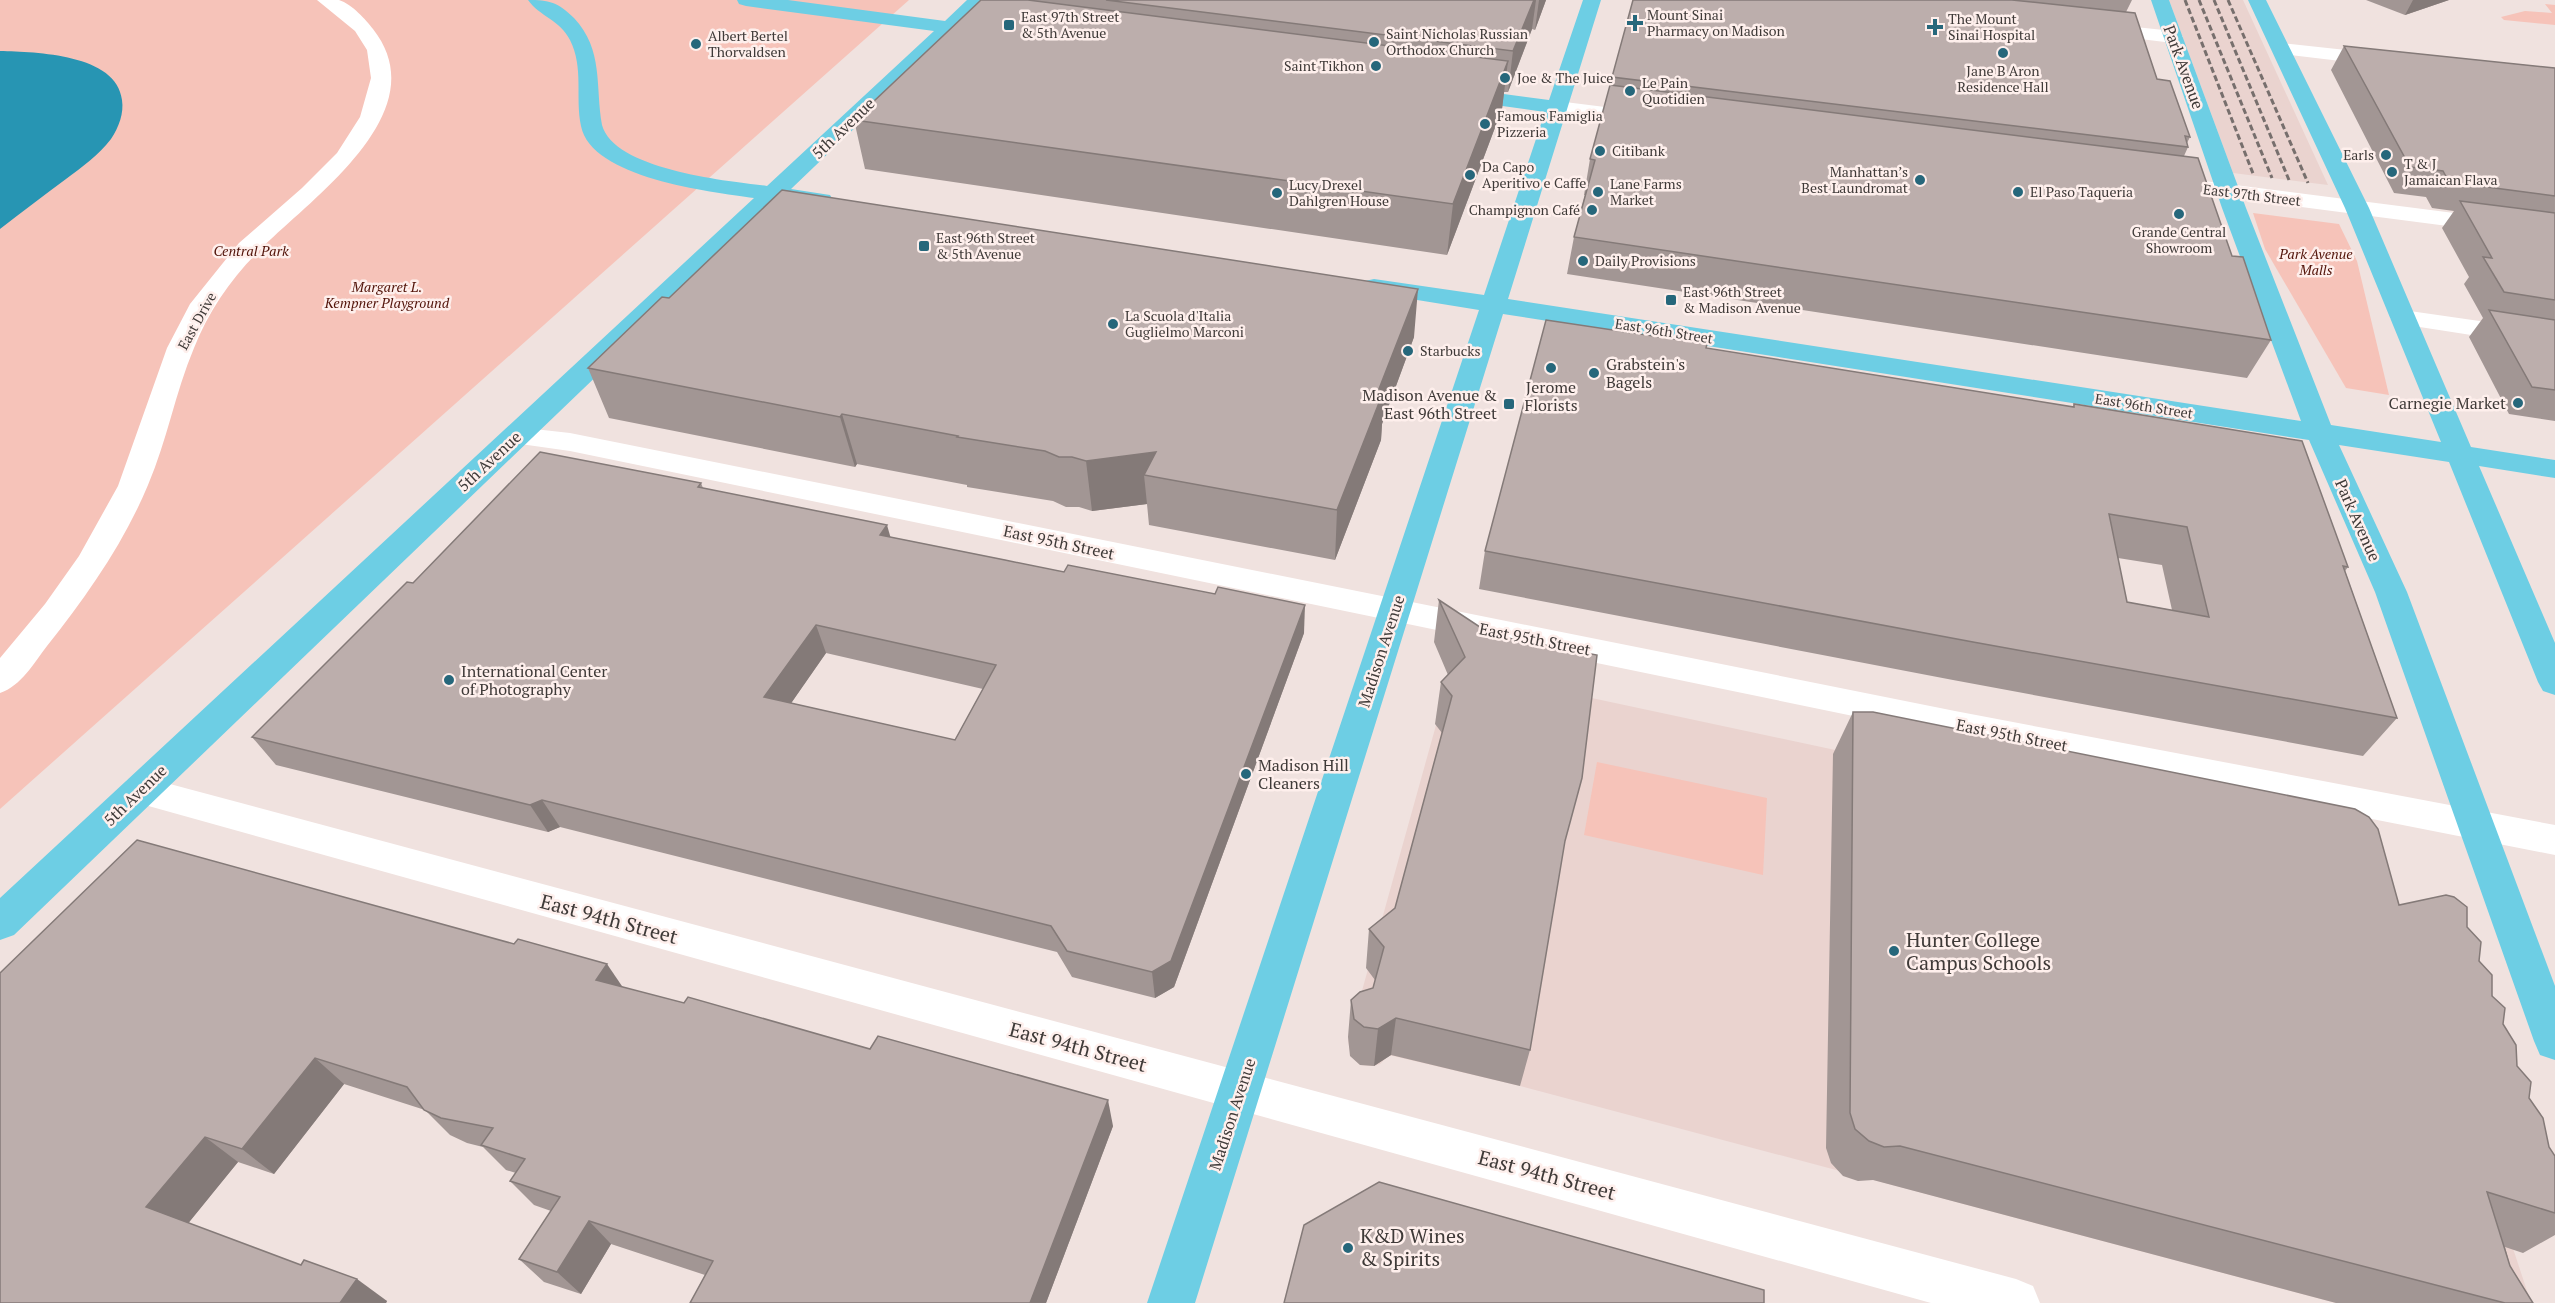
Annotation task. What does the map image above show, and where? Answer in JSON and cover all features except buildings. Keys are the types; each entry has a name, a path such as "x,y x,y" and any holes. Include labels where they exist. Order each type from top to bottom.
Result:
{"main road":[{"path":"537,0 571,26 585,46 590,75 591,124 594,135 607,149 641,167 686,181 843,203"},
{"path":"746,0 980,31"},
{"name":"5th Avenue","path":"0,923 978,0"},
{"name":"Madison Avenue","path":"1171,1303 1592,0"},
{"name":"Park Avenue","path":"2160,0 2229,192 2320,433 2391,592 2555,1041"},
{"path":"2258,0 2357,208 2555,682"},
{"path":"1442,92 1557,107"},
{"name":"East 96th Street","path":"1346,281 2555,469"}],"street":[{"name":"East Drive","path":"0,680 67,597 111,529 133,486 182,344 203,304 255,241 340,161 362,135 370,120 380,92 381,64 378,52 364,28 326,0"},
{"path":"2083,28 2173,37"},
{"path":"2281,49 2403,62"},
{"path":"1557,107 1661,120"},
{"name":"East 97th Street","path":"2145,181 2555,233"},
{"path":"2403,318 2555,340"},
{"name":"East 95th Street","path":"516,436 570,442 1955,724 2555,840"},
{"name":"East 94th Street","path":"140,790 2016,1303"}],"shaded area":[{"path":"2169,0 2243,0 2328,185 2233,173"},
{"name":"Hunter College Campus Schools","path":"1450,675 1587,697 1882,760 2385,860 2531,1303 2336,1303 1520,1086 1389,1055 1380,1064 1360,1065 1351,1056 1348,1041"}],"green space":[{"name":"Central Park","path":"0,0 909,0 0,809"},
{"path":"2545,4 2555,5 2555,25 2504,20 2501,17 2525,11 2552,13"},
{"name":"Park Avenue Malls","path":"2253,213 2339,224 2357,261 2389,395 2346,388 2265,249"},
{"path":"1597,762 1767,798 1763,875 1584,835"}],"water":[{"path":"0,51 53,55 91,65 106,73 117,85 122,100 122,115 111,139 101,150 0,229"}],"railway":[{"path":"2185,0 2254,176"},
{"path":"2199,0 2272,178"},
{"path":"2214,0 2289,180"},
{"path":"2228,0 2308,183"}],"place":[{"name":"Mount Sinai Pharmacy on Madison","path":"1635,23"},
{"name":"East 97th Street & 5th Avenue","path":"1009,25"},
{"name":"The Mount Sinai Hospital","path":"1935,27"},
{"name":"Saint Nicholas Russian Orthodox Church","path":"1374,42"},
{"name":"Albert Bertel Thorvaldsen","path":"696,44"},
{"name":"Jane B Aron Residence Hall","path":"2003,53"},
{"name":"Saint Tikhon","path":"1376,66"},
{"name":"Joe & The Juice","path":"1505,78"},
{"name":"Le Pain Quotidien","path":"1630,91"},
{"name":"Famous Famiglia Pizzeria","path":"1485,124"},
{"name":"Citibank","path":"1600,151"},
{"name":"Earls","path":"2386,155"},
{"name":"T & J Jamaican Flava","path":"2392,172"},
{"name":"Da Capo Aperitivo e Caffe","path":"1470,175"},
{"name":"Manhattan’s Best Laundromat","path":"1920,180"},
{"name":"Lane Farms Market","path":"1598,192"},
{"name":"El Paso Taqueria","path":"2018,192"},
{"name":"Lucy Drexel Dahlgren House","path":"1277,193"},
{"name":"Champignon Café","path":"1592,210"},
{"name":"Grande Central Showroom","path":"2179,214"},
{"name":"East 96th Street & 5th Avenue","path":"924,246"},
{"name":"Daily Provisions","path":"1583,261"},
{"name":"East 96th Street & Madison Avenue","path":"1671,300"},
{"name":"La Scuola d'Italia Guglielmo Marconi","path":"1113,324"},
{"name":"Starbucks","path":"1408,351"},
{"name":"Jerome Florists","path":"1551,368"},
{"name":"Grabstein's Bagels","path":"1594,373"},
{"name":"Carnegie Market","path":"2518,403"},
{"name":"Madison Avenue & East 96th Street","path":"1509,404"},
{"name":"International Center of Photography","path":"449,680"},
{"name":"Madison Hill Cleaners","path":"1246,774"},
{"name":"Hunter College Campus Schools","path":"1894,951"},
{"name":"K&D Wines & Spirits","path":"1348,1248"}],"park label":[{"name":"Margaret L. Kempner Playground","path":"387,296"}]}
